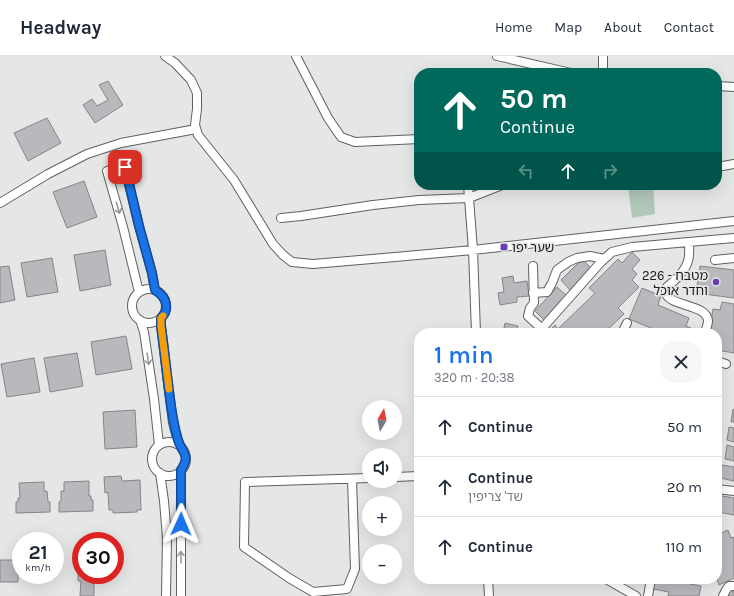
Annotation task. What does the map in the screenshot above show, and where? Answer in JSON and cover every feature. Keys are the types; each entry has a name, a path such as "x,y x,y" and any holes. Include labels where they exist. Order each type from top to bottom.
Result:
{"street":[{"path":"165,56 175,63 191,80 197,93 195,125 198,135 234,180 273,244 292,262 313,264 473,250 734,220"},
{"path":"296,56 328,118 341,137 355,142 414,139"},
{"path":"497,56 523,59 554,68"},
{"path":"603,56 603,68"},
{"path":"722,86 734,87"},
{"path":"0,203 48,174 87,154 121,143 196,129"},
{"path":"722,166 734,164"},
{"path":"139,292 123,226 107,171 125,167 155,290"},
{"path":"468,190 473,250 476,328"},
{"path":"281,218 419,200 469,198 489,190"},
{"path":"543,328 612,252 632,247 734,238"},
{"path":"689,242 690,255 685,269 666,288 666,295 672,300 702,311 707,316 708,322 706,328"},
{"path":"534,293 547,292 557,270 568,262 577,258 590,256 604,259"},
{"path":"715,260 734,258"},
{"path":"533,266 534,302 530,308 528,316 538,328"},
{"path":"144,290 155,290 164,297 166,302 165,313 157,321 151,323 140,320 133,312 132,306 135,296 144,290"},
{"path":"161,318 173,423 179,445"},
{"path":"140,320 144,332 159,445"},
{"path":"624,328 627,323"},
{"path":"722,363 726,364"},
{"path":"164,442 179,445 183,449 185,455 186,460 184,466 176,474 171,476 160,473 153,465 152,454 155,449 164,442"},
{"path":"181,470 182,596"},
{"path":"160,473 167,538 166,596"},
{"path":"402,477 414,476"},
{"path":"352,479 356,569 346,589 313,592 289,578 244,547 245,482 362,478"},
{"path":"722,490 734,491"},
{"path":"488,584 489,596"},
{"path":"615,584 636,596"},
{"path":"648,596 650,584"},
{"path":"723,596 729,586 734,586"}],"green space":[{"path":"629,190 653,190 655,214 632,218"}],"building":[{"path":"108,81 123,105 95,123 83,105 92,99 97,106 108,100 99,85"},
{"path":"47,118 61,143 28,161 14,133"},
{"path":"84,181 97,217 67,228 53,192"},
{"path":"105,250 111,285 80,291 74,255"},
{"path":"632,252 640,260 632,269 637,274 632,280 639,287 618,308 624,314 609,328 559,328 595,293 589,288 618,259 622,263"},
{"path":"52,258 58,292 27,297 21,263"},
{"path":"582,259 592,269 570,290 561,280"},
{"path":"9,266 15,300 0,303 0,267"},
{"name":"226 - מטבח וחדר אוכל","path":"700,266 734,270 734,298 696,293"},
{"path":"513,276 514,283 527,281 529,296 517,297 517,302 500,305 498,293 504,292 502,278"},
{"path":"557,287 568,297 545,321 535,311"},
{"path":"642,288 661,296 658,305 689,318 686,326 691,328 651,328 629,319"},
{"path":"722,302 734,304 734,353 722,351 722,328 710,328 713,309 720,310"},
{"path":"505,323 518,326 517,328 504,328"},
{"path":"126,336 132,369 96,375 91,342"},
{"path":"77,353 83,386 50,392 44,358"},
{"path":"34,358 40,392 7,397 1,364"},
{"path":"733,409 734,422 731,422"},
{"path":"135,410 137,447 105,449 103,412"},
{"path":"729,427 734,428 734,442 727,440"},
{"path":"727,445 734,447 734,461 725,459"},
{"path":"722,465 734,467 734,481 722,478"},
{"path":"121,476 122,481 140,480 141,510 137,510 137,512 113,513 113,510 109,510 108,492 105,493 104,477"},
{"path":"89,481 89,496 91,496 91,500 93,500 93,511 59,512 59,502 61,501 61,491 64,491 64,482"},
{"path":"44,482 44,491 47,491 48,502 50,502 50,512 16,513 16,502 18,502 18,498 20,498 19,483"},
{"path":"722,496 734,498 734,515 722,513"},
{"path":"728,530 731,538 734,537 734,578 722,584 722,533"},
{"path":"0,560 12,560 12,582 0,582"},
{"path":"81,584 94,584 94,596 80,596"},
{"path":"654,584 691,584 701,586 699,596 668,596 669,592 653,589"},
{"path":"728,590 734,591 734,596 727,596"}],"slow traffic":[{"path":"163,316 161,318 161,326 169,389"}],"place":[{"name":"שער יפו","path":"504,247"},
{"name":"226 - מטבח וחדר אוכל","path":"716,282"}],"route":[{"path":"125,167 155,290 164,297 166,302 165,313 161,318 161,326 173,423 179,445 183,449 186,460 181,470 181,524"}]}
